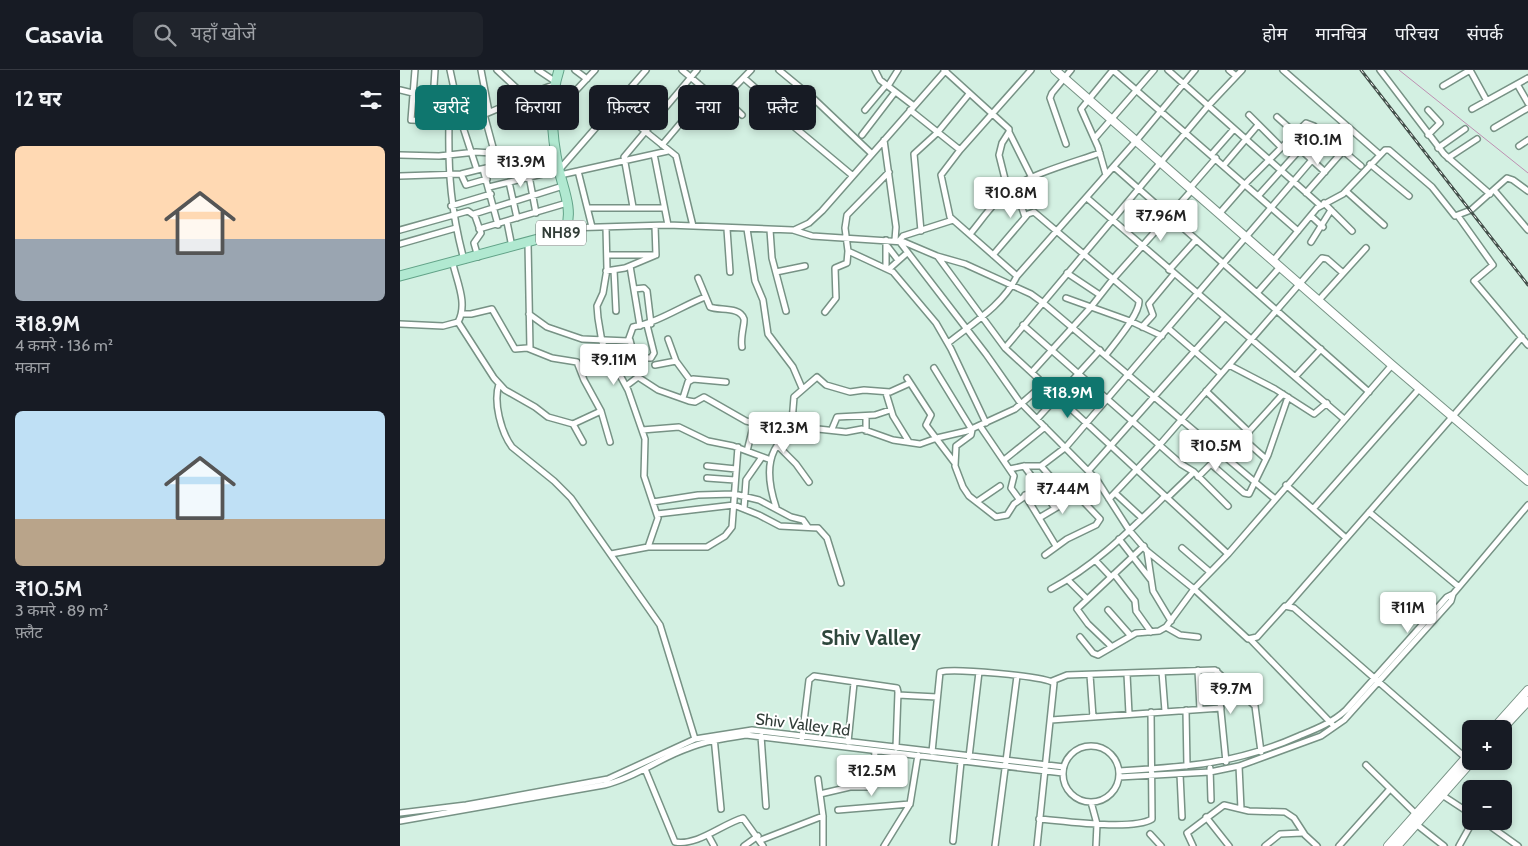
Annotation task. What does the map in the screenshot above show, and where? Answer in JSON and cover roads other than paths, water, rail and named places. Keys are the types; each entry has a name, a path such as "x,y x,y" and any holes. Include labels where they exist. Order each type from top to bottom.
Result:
{"main road":[{"name":"NH89","path":"555,84 559,70"},
{"name":"NH89","path":"400,276 453,264 561,233 566,228 568,220 567,203 556,153 554,130"}],"street":[{"path":"415,70 411,120 415,120"},
{"path":"434,85 435,70"},
{"path":"450,70 454,85"},
{"path":"481,70 483,85"},
{"path":"497,70 513,85"},
{"path":"538,70 555,84"},
{"path":"574,70 587,79"},
{"path":"579,87 595,70"},
{"path":"682,70 700,85"},
{"path":"633,207 624,160 628,151 647,132 697,70"},
{"path":"737,85 751,70"},
{"path":"779,70 813,98 872,154"},
{"path":"875,70 877,76 937,133 960,150"},
{"path":"865,110 898,70"},
{"path":"793,230 809,223 822,212 945,70 1010,132 1031,176"},
{"path":"1017,276 953,220 946,207 941,175 960,150 1031,70"},
{"path":"1055,70 1300,283 1392,366 1421,388 1528,481"},
{"path":"1066,144 1050,98 1071,70"},
{"path":"1106,176 1095,138 1081,112 1082,106 1113,70 1246,183 1298,231"},
{"path":"1095,138 1154,70"},
{"path":"1168,70 1306,193 1331,210 1352,231"},
{"path":"948,343 993,308 1056,230 1106,176 1195,70"},
{"path":"1229,70 1236,76"},
{"path":"1005,348 1208,106 1242,70"},
{"path":"1283,70 1379,154"},
{"path":"1380,70 1438,148 1492,192 1528,230"},
{"path":"1443,86 1470,70 1487,101"},
{"path":"631,85 643,71"},
{"path":"744,78 777,107 780,115 853,176"},
{"path":"1472,110 1528,78"},
{"path":"1517,84 1528,103"},
{"path":"400,90 413,94"},
{"path":"862,135 895,92"},
{"path":"921,231 913,157 915,152 937,133 969,94"},
{"path":"1494,128 1528,108"},
{"path":"1428,110 1440,123 1428,135"},
{"path":"739,113 742,116"},
{"path":"1248,116 1281,147"},
{"path":"1278,117 1295,133"},
{"path":"400,155 493,153 487,119"},
{"path":"1219,214 1246,183 1306,123 1310,124 1361,166"},
{"path":"1224,165 1258,125"},
{"path":"662,145 678,126"},
{"path":"1438,148 1465,128"},
{"path":"1032,372 1091,308 1113,279 1169,217 1234,129"},
{"path":"449,130 448,175 451,206 464,260"},
{"path":"465,130 477,170"},
{"path":"560,173 595,130"},
{"path":"644,130 676,156 679,161 694,226"},
{"path":"1008,191 999,155 1002,143 1010,132"},
{"path":"1259,195 1312,136"},
{"path":"1448,158 1477,139"},
{"path":"884,140 897,241 966,329 1022,405 1089,470 1129,530 1145,549 1194,589 1244,637 1251,640 1335,727"},
{"path":"1519,146 1528,140"},
{"path":"1010,469 1024,466 1041,466 1066,447 1225,265 1323,147"},
{"path":"1300,149 1325,172"},
{"path":"1273,261 1322,204 1340,196 1379,154 1385,150 1390,150 1432,187 1453,215 1458,216 1493,265 1474,281 1528,345"},
{"path":"489,186 529,177 578,171 668,151"},
{"path":"1306,193 1343,151"},
{"path":"400,176 461,174 556,153"},
{"path":"970,234 1008,191 1046,172 1100,153"},
{"path":"654,154 663,208 668,225"},
{"path":"526,160 536,213"},
{"path":"1370,164 1409,196"},
{"path":"1114,166 1169,217 1369,392"},
{"path":"483,169 498,225"},
{"path":"578,171 592,227"},
{"path":"825,312 836,298 835,268 847,262 847,215 889,172"},
{"path":"461,174 466,185 487,179"},
{"path":"1458,216 1471,210 1507,178 1528,191"},
{"path":"509,182 517,218"},
{"path":"400,230 465,211 474,214 563,186"},
{"path":"1015,187 1026,217"},
{"path":"1346,191 1384,225"},
{"path":"451,206 491,194"},
{"path":"1086,198 1224,318 1328,403 1344,420"},
{"path":"479,230 567,203"},
{"path":"588,208 663,208"},
{"path":"1311,242 1323,227 1331,210"},
{"path":"993,255 1026,217 1034,212 1139,301 1139,307 1106,355"},
{"path":"474,214 480,236 474,243 478,257"},
{"path":"1311,216 1323,227"},
{"path":"897,241 903,236 953,220"},
{"path":"507,222 512,247"},
{"path":"566,228 668,225 727,229 793,230 812,236 897,241 965,264 1013,285 1042,302 1074,327 1275,499"},
{"path":"606,226 608,255 603,293 597,306 602,342 626,386 646,444 644,476 658,522 648,547"},
{"path":"655,226 656,255"},
{"path":"400,244 456,228"},
{"path":"727,229 730,272"},
{"path":"747,229 755,282 762,300 766,328 779,352 793,367 802,388"},
{"path":"770,230 772,258 786,311"},
{"path":"886,240 888,247 888,269"},
{"path":"1142,326 1153,315 1149,304 1196,240"},
{"path":"528,243 530,349"},
{"path":"888,247 898,260"},
{"path":"1319,300 1366,248"},
{"path":"848,251 888,269 936,322 986,423"},
{"path":"888,269 907,253"},
{"path":"608,255 656,255"},
{"path":"606,271 630,266 656,255"},
{"path":"938,256 1005,348 1228,554"},
{"path":"1109,499 1160,445 1322,258 1327,259 1343,273"},
{"path":"400,324 443,326 458,322 463,314 463,306 453,264"},
{"path":"630,266 640,326"},
{"path":"776,272 805,266"},
{"path":"1257,293 1280,267"},
{"path":"614,270 616,311"},
{"path":"1067,273 1100,296"},
{"path":"698,278 708,304 713,308 733,311 744,320 740,338 742,347"},
{"path":"634,289 644,288 647,291 649,325 654,353 651,358 639,358"},
{"path":"603,293 615,294"},
{"path":"626,386 638,377 641,362 633,352 630,340 632,328 649,325 682,306 705,297"},
{"path":"1066,298 1130,321 1162,336"},
{"path":"463,314 492,309 515,350 530,349 552,358 578,362 584,380 601,412 610,442"},
{"path":"529,314 547,327 582,340 602,342 630,340"},
{"path":"1089,470 1224,318"},
{"path":"458,322 500,384 513,396 535,407 548,417 573,424 601,412"},
{"path":"1023,325 1107,400 1196,474 1228,506"},
{"path":"1169,329 1221,374"},
{"path":"1251,640 1257,637 1282,608 1288,605 1522,337"},
{"path":"668,339 676,361 690,380"},
{"path":"1295,377 1321,349"},
{"path":"1037,419 1100,350"},
{"path":"655,364 676,361"},
{"path":"1229,365 1286,395 1314,414 1328,403"},
{"path":"1080,637 1095,654 1112,647 1130,635 1159,631 1166,627 1194,589 1228,554 1286,485 1392,366"},
{"path":"934,368 972,430 971,435 956,446 955,463"},
{"path":"638,377 658,390 692,402 704,397 741,419 754,423 766,417 804,418 818,429 846,432 859,429 866,430 882,437 920,444 972,430 1022,405 1045,383"},
{"path":"776,507 768,480 771,460 778,446 791,434 794,397 802,388 819,377 826,385 844,391 864,390 886,393 908,380 930,412 931,417 925,423 955,463 966,493 978,501 991,514 1001,517 1007,515 1019,499 1038,487"},
{"path":"690,380 696,378 726,382"},
{"path":"683,398 690,380"},
{"path":"500,384 497,394 503,430 507,441 554,481 570,498 660,625 696,739"},
{"path":"1313,509 1421,388"},
{"path":"1206,392 1249,432"},
{"path":"886,393 890,410 909,442"},
{"path":"1243,438 1286,395"},
{"path":"1211,464 1247,494 1250,492 1266,459 1286,395"},
{"path":"832,429 838,417 866,416 890,410"},
{"path":"866,416 866,430"},
{"path":"747,451 754,423"},
{"path":"573,424 583,442"},
{"path":"791,434 805,437 810,424"},
{"path":"980,426 1015,478 1012,490 1019,499"},
{"path":"1004,460 1045,426"},
{"path":"642,430 679,427 708,441 738,447 771,460"},
{"path":"1219,450 1235,435 1243,438 1266,459"},
{"path":"778,446 796,464 809,482"},
{"path":"611,554 648,547 701,548 712,545 731,531 738,447"},
{"path":"1051,589 1068,580 1095,560 1166,497 1224,454"},
{"path":"744,508 746,480 762,457"},
{"path":"707,466 736,470"},
{"path":"1024,466 1055,508"},
{"path":"1041,466 1056,483 1076,496 1096,514 1099,521 1044,555"},
{"path":"707,478 735,480"},
{"path":"1286,485 1346,538"},
{"path":"978,501 1000,486"},
{"path":"1115,493 1142,518"},
{"path":"653,502 698,495 734,494 776,507 791,517 803,520 808,527"},
{"path":"1025,495 1056,546"},
{"path":"1039,518 1076,496"},
{"path":"657,514 734,505 780,526 818,528 827,538 841,583"},
{"path":"1119,774 1226,762 1261,752 1331,722 1346,710 1372,678 1447,597 1453,594 1528,505"},
{"path":"1369,512 1459,587"},
{"path":"1119,539 1151,581"},
{"path":"1182,548 1210,572"},
{"path":"1112,647 1077,612 1077,608 1132,558 1145,549"},
{"path":"1145,549 1156,598 1170,621"},
{"path":"1095,560 1113,575 1135,601 1136,611 1151,632"},
{"path":"1068,580 1088,599"},
{"path":"1150,772 1180,774 1210,772 1240,766 1321,736 1335,727 1378,683 1451,601 1453,594"},
{"path":"1288,605 1294,608 1372,678 1462,752"},
{"path":"1108,610 1130,635"},
{"path":"1166,627 1180,635 1198,638"},
{"path":"932,752 940,672 979,672 1052,681 1062,676 1198,670 1217,671 1255,706 1261,752"},
{"path":"1198,670 1200,709"},
{"path":"1217,671 1226,762"},
{"path":"969,757 979,672"},
{"path":"1162,672 1165,711"},
{"path":"1127,674 1129,714"},
{"path":"1090,675 1093,717"},
{"path":"802,738 810,678 814,676 898,690 896,748"},
{"path":"996,846 1017,676"},
{"path":"1037,846 1055,685 1052,681"},
{"path":"848,742 854,683"},
{"path":"1501,720 1528,690"},
{"path":"898,695 937,697"},
{"path":"1510,720 1528,700"},
{"path":"1051,720 1220,708"},
{"path":"1186,710 1187,766"},
{"path":"1040,819 1097,824 1145,822 1152,819 1150,772 1151,712"},
{"name":"Shiv Valley Rd","path":"400,814 466,805 608,778 696,739 752,730 875,751 932,752 1006,764 1064,770"},
{"path":"761,736 766,806"},
{"name":"Shiv Valley Rd","path":"400,821 621,781 684,749 714,737 761,736 848,742 896,748 961,762 1006,764"},
{"path":"714,737 721,809"},
{"path":"1085,746 1098,747 1110,753 1116,761 1119,774 1112,793 1101,800 1091,802 1080,800 1069,791 1065,785 1064,770 1074,751 1085,746"},
{"path":"820,794 850,787 870,787 875,751"},
{"path":"884,846 910,804 918,753"},
{"path":"953,841 961,762"},
{"path":"1210,764 1211,800"},
{"path":"1366,765 1416,814"},
{"path":"1240,766 1241,809"},
{"path":"1388,846 1462,767"},
{"path":"645,768 675,842 708,834 728,822 742,818 759,838 763,846"},
{"path":"1397,846 1462,769"},
{"path":"1180,774 1182,817"},
{"path":"818,779 823,816 823,846"},
{"path":"1340,846 1390,788"},
{"path":"1442,795 1462,808"},
{"path":"1091,802 1097,824 1096,846"},
{"path":"838,810 910,804"},
{"path":"1193,846 1187,832 1222,806 1285,812 1294,818 1302,833 1317,846"},
{"path":"744,846 759,838 823,816"},
{"path":"1206,818 1229,846"},
{"path":"1416,824 1444,846"},
{"path":"1458,846 1468,830"},
{"path":"1496,830 1518,846"},
{"path":"1264,846 1280,834 1302,833"},
{"path":"708,834 714,846"},
{"path":"1150,834 1161,846"}],"waterway":[{"path":"1399,70 1528,173"}],"railway":[{"path":"1361,70 1528,285"}],"district":[{"name":"Shiv Valley","path":"871,638"}]}
